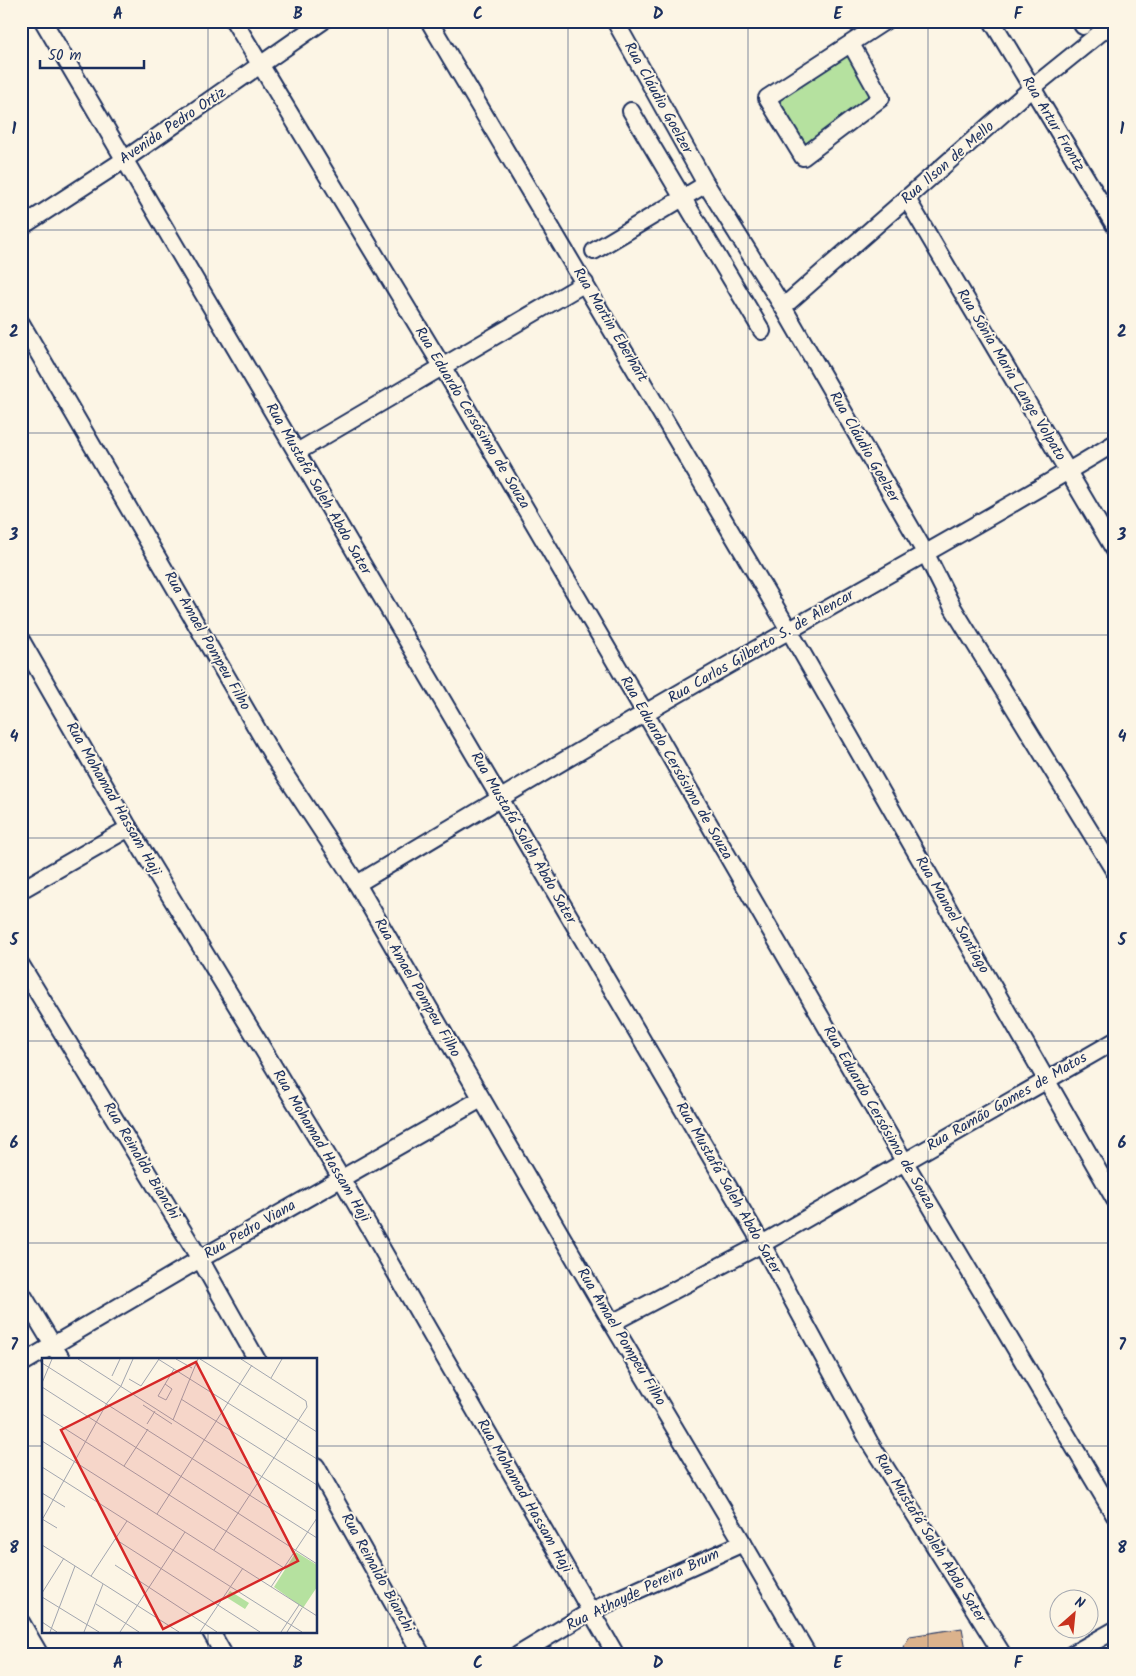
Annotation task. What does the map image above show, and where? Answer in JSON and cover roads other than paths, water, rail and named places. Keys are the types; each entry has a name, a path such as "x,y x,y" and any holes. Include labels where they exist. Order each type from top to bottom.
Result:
{"street":[{"name":"Rua Mustafá Saleh Abdo Sater","path":"43,21 762,1244 870,1442 1003,1655"},
{"name":"Rua Eduardo Cersósimo de Souza","path":"234,21 442,366 904,1161 1115,1516"},
{"name":"Avenida Pedro Ortiz","path":"21,227 124,160 323,21"},
{"name":"Rua Martin Eberhart","path":"429,21 790,630"},
{"name":"Rua Cláudio Goelzer","path":"615,21 706,184 783,307 926,554 953,608 1115,872"},
{"path":"851,44 881,98 803,157 767,98 885,21"},
{"name":"Rua Artur Frantz","path":"992,21 1115,226"},
{"name":"Rua Ilson de Mello","path":"783,307 1032,88 1115,21"},
{"path":"631,111 762,331"},
{"path":"594,251 706,184"},
{"name":"Rua Sônia Maria Lange Volpato","path":"907,199 1115,551"},
{"path":"297,452 585,282"},
{"name":"Rua Amael Pompeu Filho","path":"21,323 274,758 357,884 612,1323 808,1655"},
{"name":"Rua Carlos Gilberto S. de Alencar","path":"357,884 645,713 926,554 1115,443"},
{"name":"Rua Manoel Santiago","path":"790,630 1115,1200"},
{"name":"Rua Mohamad Hassam Haji","path":"21,640 129,828 341,1178 616,1655"},
{"path":"21,890 129,828"},
{"name":"Rua Reinaldo Bianchi","path":"21,965 200,1259 256,1358"},
{"name":"Rua Ramão Gomes de Matos","path":"612,1323 762,1244 1115,1041"},
{"name":"Rua Pedro Viana","path":"21,1364 481,1098"},
{"path":"21,1292 61,1358"},
{"name":"Rua Reinaldo Bianchi","path":"318,1470 422,1655"},
{"name":"Rua Athayde Pereira Brum","path":"518,1655 591,1612 743,1543"},
{"path":"21,1622 40,1655"},
{"path":"1071,1655 1115,1630"},
{"path":"212,1634 224,1655"}]}
